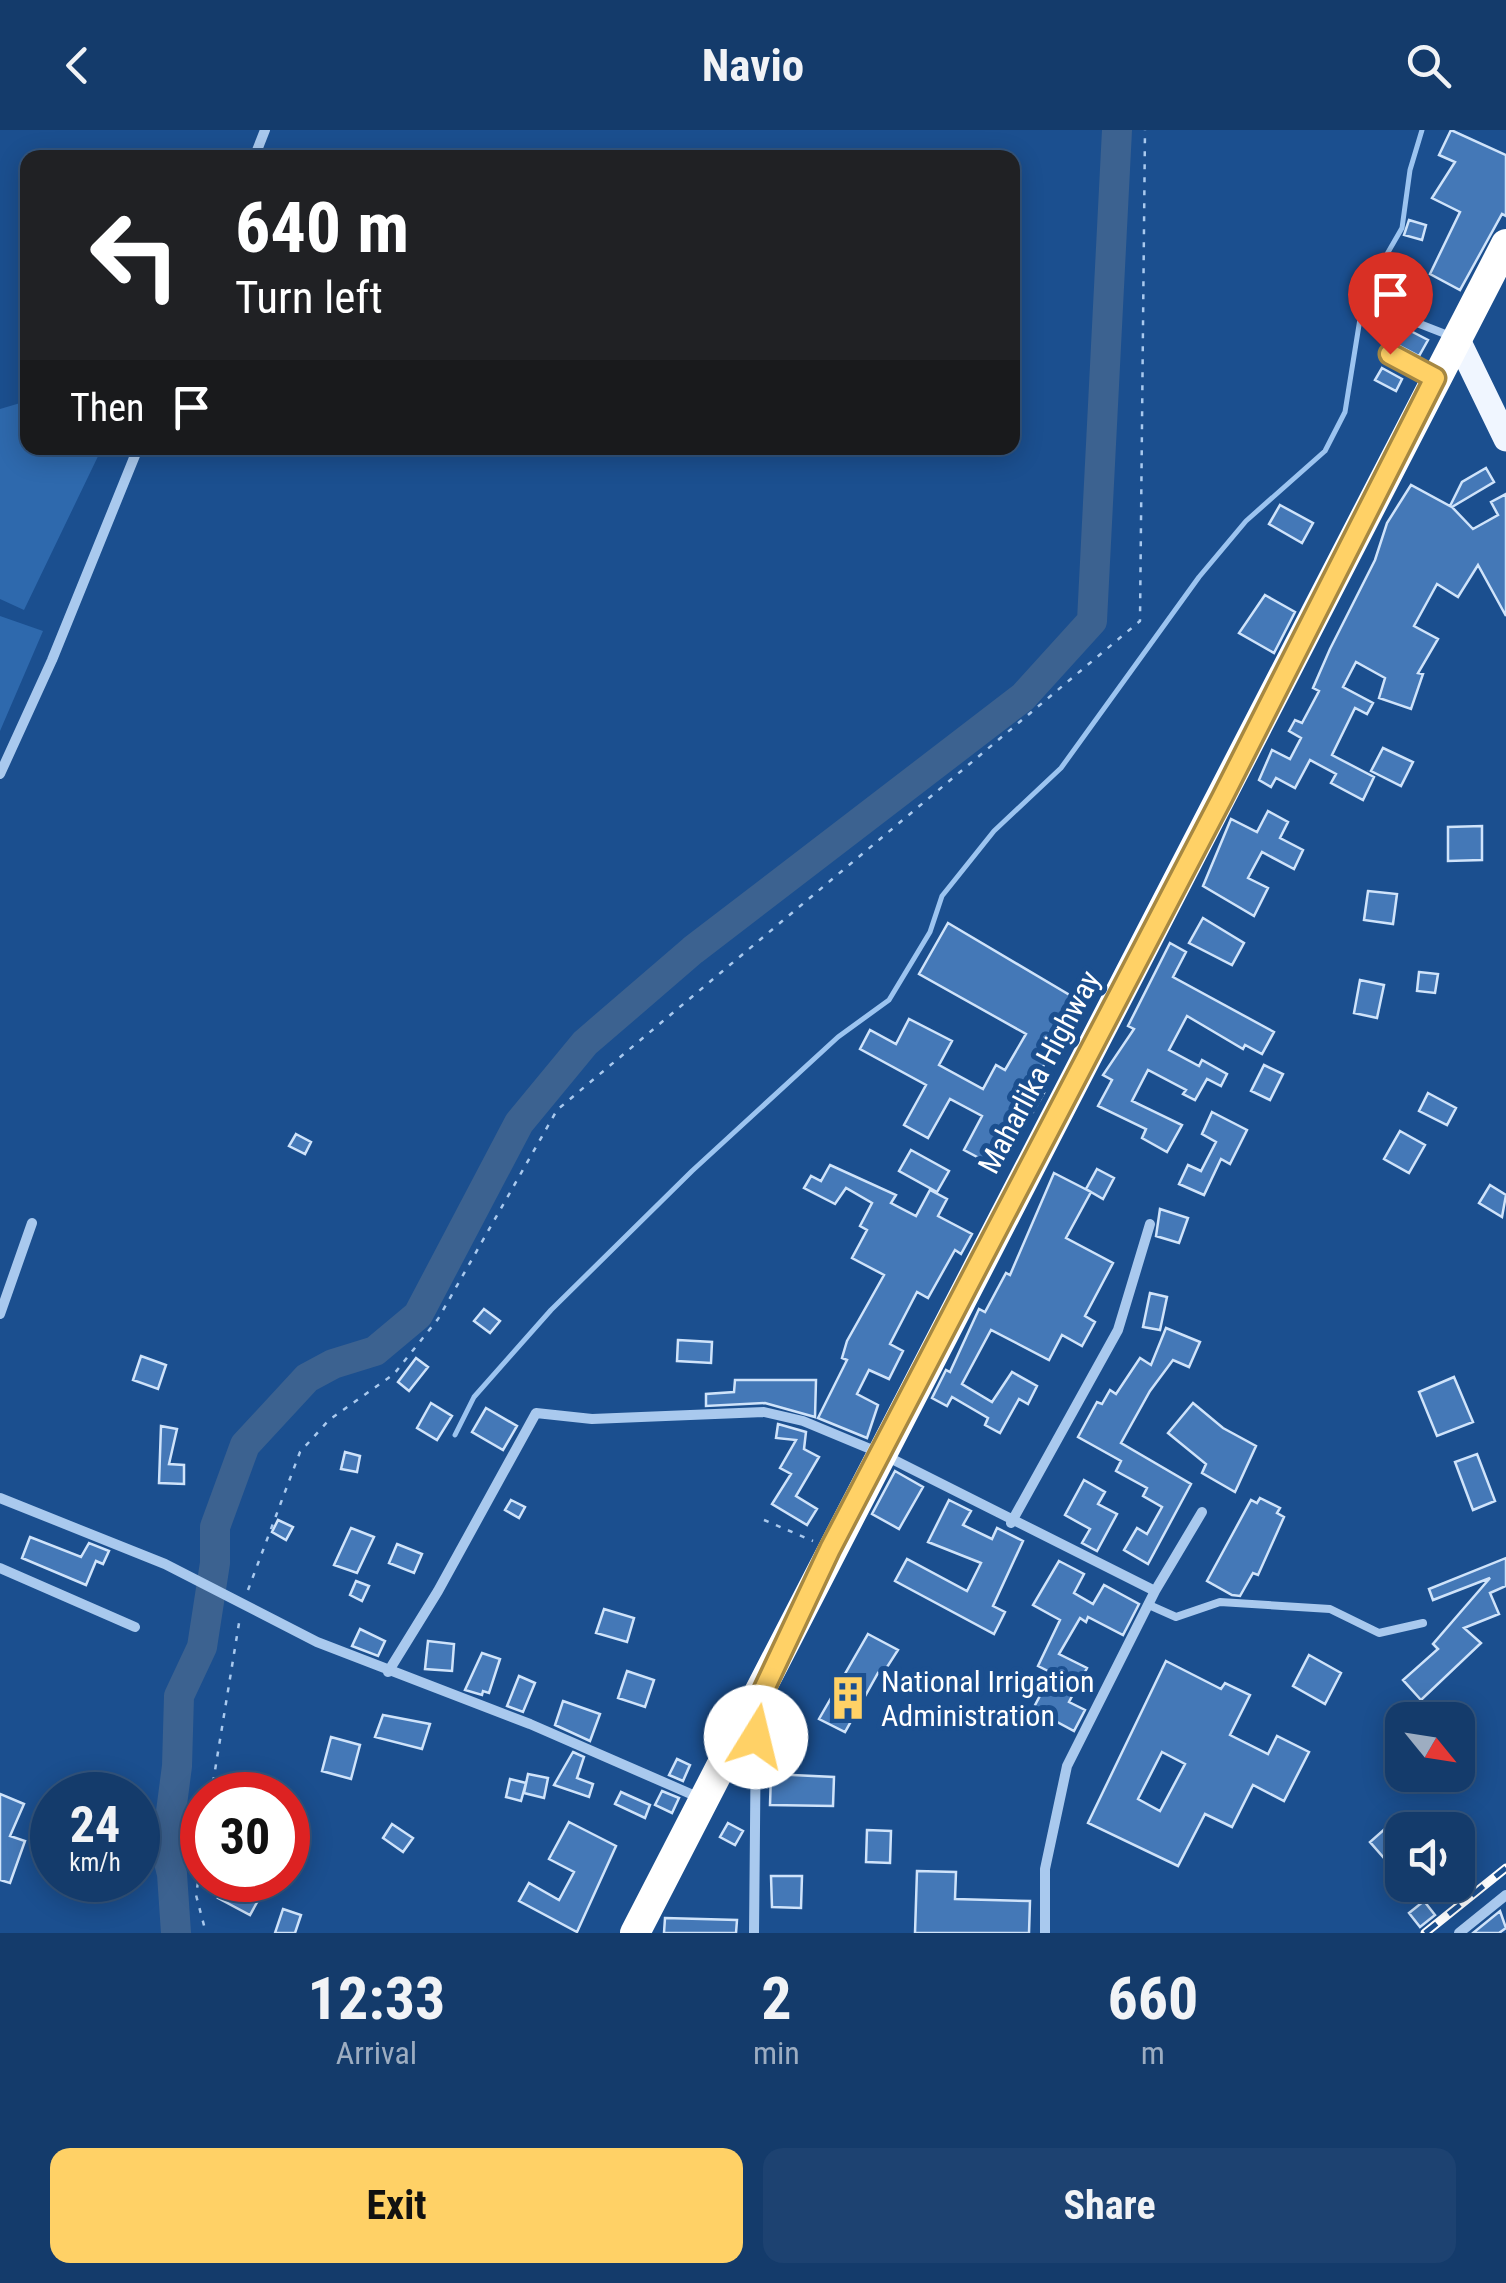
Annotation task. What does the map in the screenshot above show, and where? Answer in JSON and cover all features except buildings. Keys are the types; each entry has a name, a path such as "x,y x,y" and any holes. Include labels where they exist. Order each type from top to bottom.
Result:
{"highway":[{"name":"Maharlika Highway","path":"635,1933 756,1706 830,1549 1506,244"}],"main road":[{"path":"1457,338 1506,439"}],"street":[{"path":"0,774 52,660 135,455"},
{"path":"0,1314 32,1224"},
{"path":"1011,1522 1118,1330 1150,1224"},
{"path":"388,1672 438,1592 536,1413 592,1419 764,1412 803,1421 880,1453 1155,1591"},
{"path":"0,1498 165,1564 317,1642 530,1724 705,1800"},
{"path":"1045,1933 1044,1869 1067,1766 1155,1591 1202,1512"},
{"path":"0,1568 135,1627"},
{"path":"754,1933 756,1706"},
{"path":"1459,1933 1506,1895"}],"lane":[{"path":"1435,378 1390,354 1387,334 1399,316 1457,338"},
{"path":"1150,1604 1176,1617 1220,1602 1330,1609 1379,1633 1424,1623"}],"path":[{"path":"213,1772 232,1643 242,1602 300,1452 328,1420 394,1374 438,1319 557,1110 1140,621 1145,130"},
{"path":"764,1520 830,1549"},
{"path":"198,1902 206,1933"}],"shaded area":[{"path":"20,403 20,455 99,455 24,610 0,599 0,409"},
{"path":"0,616 43,631 0,731"}],"waterway":[{"path":"176,1933 172,1874 166,1850 177,1766 179,1696 202,1647 215,1563 215,1527 245,1445 307,1378 333,1364 375,1351 418,1315 519,1123 585,1043 693,950 1023,697 1092,621 1117,130"},
{"path":"455,1435 474,1397 551,1310 692,1171 838,1037 889,1000 930,932 942,896 994,831 1061,768 1199,577 1246,521 1325,451 1345,412 1364,294 1402,228 1410,170 1422,130"}],"railway":[{"path":"1425,1933 1506,1868"}],"place":[{"name":"National Irrigation Administration","path":"848,1698"}],"route":[{"path":"756,1737 756,1706 830,1549 1222,798 1435,378 1390,354"}]}
